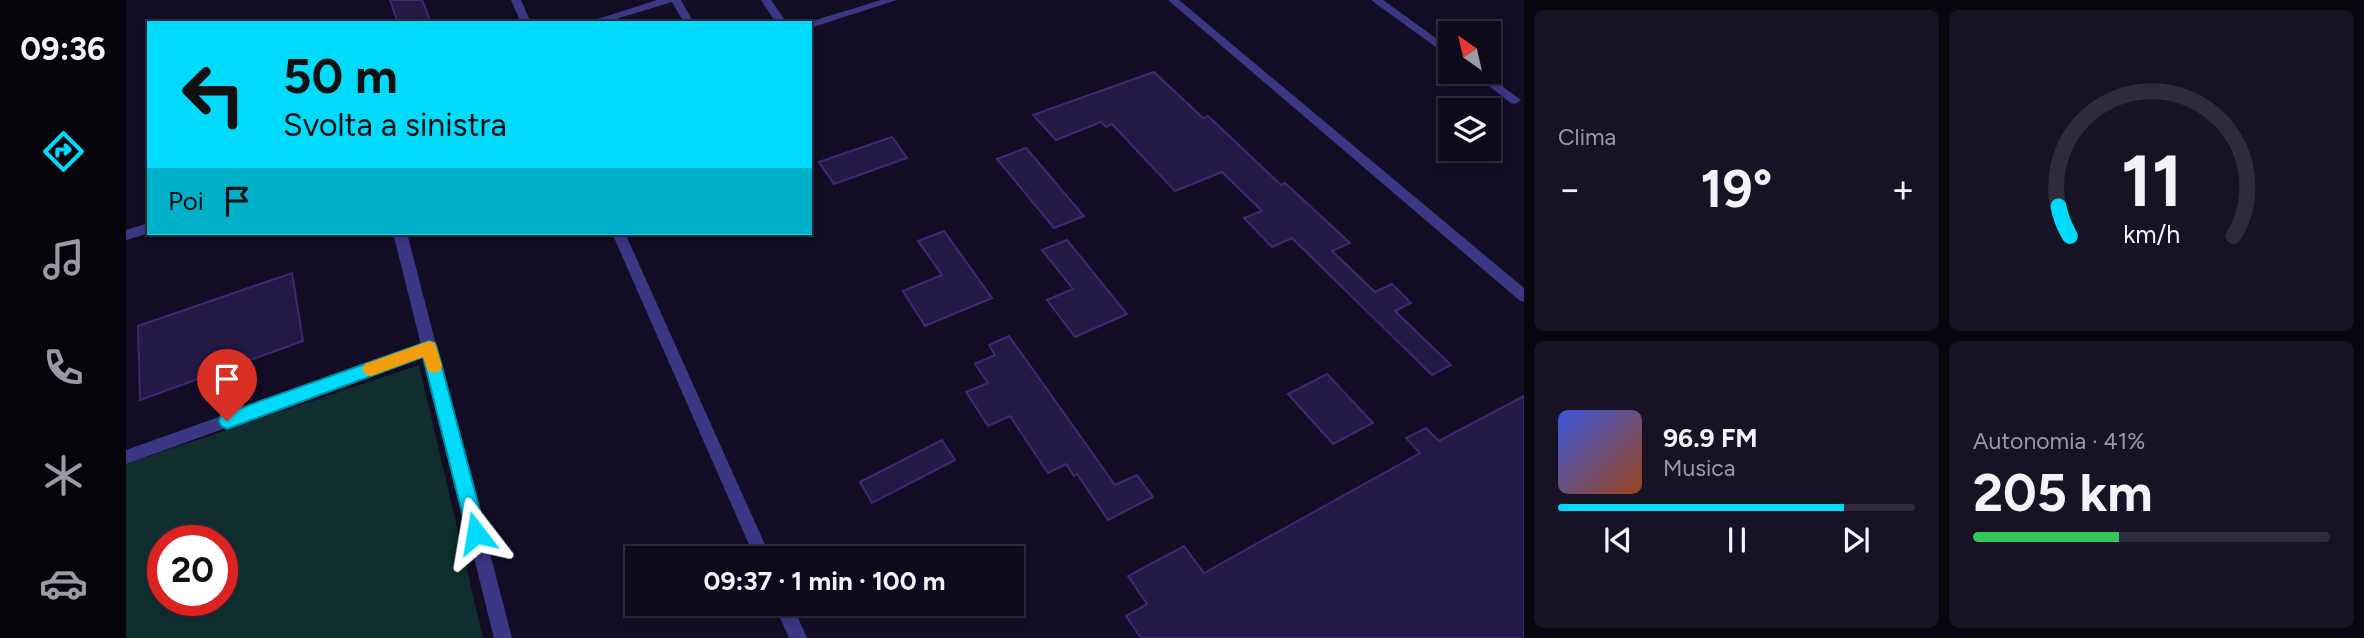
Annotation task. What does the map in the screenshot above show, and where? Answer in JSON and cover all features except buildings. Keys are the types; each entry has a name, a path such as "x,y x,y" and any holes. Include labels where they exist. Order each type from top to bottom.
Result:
{"lane":[{"path":"516,0 525,21"},
{"path":"597,21 668,0"},
{"path":"676,0 689,21"},
{"path":"766,0 781,21"},
{"path":"812,24 892,0"},
{"path":"1173,0 1524,296"},
{"path":"1376,0 1438,45"},
{"path":"1493,84 1515,100"},
{"path":"126,236 147,230"},
{"path":"401,235 503,638"},
{"path":"619,235 758,546"},
{"path":"126,457 429,348"},
{"path":"789,616 799,638"}],"green space":[{"path":"419,365 483,638 126,638 126,464"}],"slow traffic":[{"path":"371,369 429,348 434,366"}],"route":[{"path":"227,421 429,348 476,533"}]}
